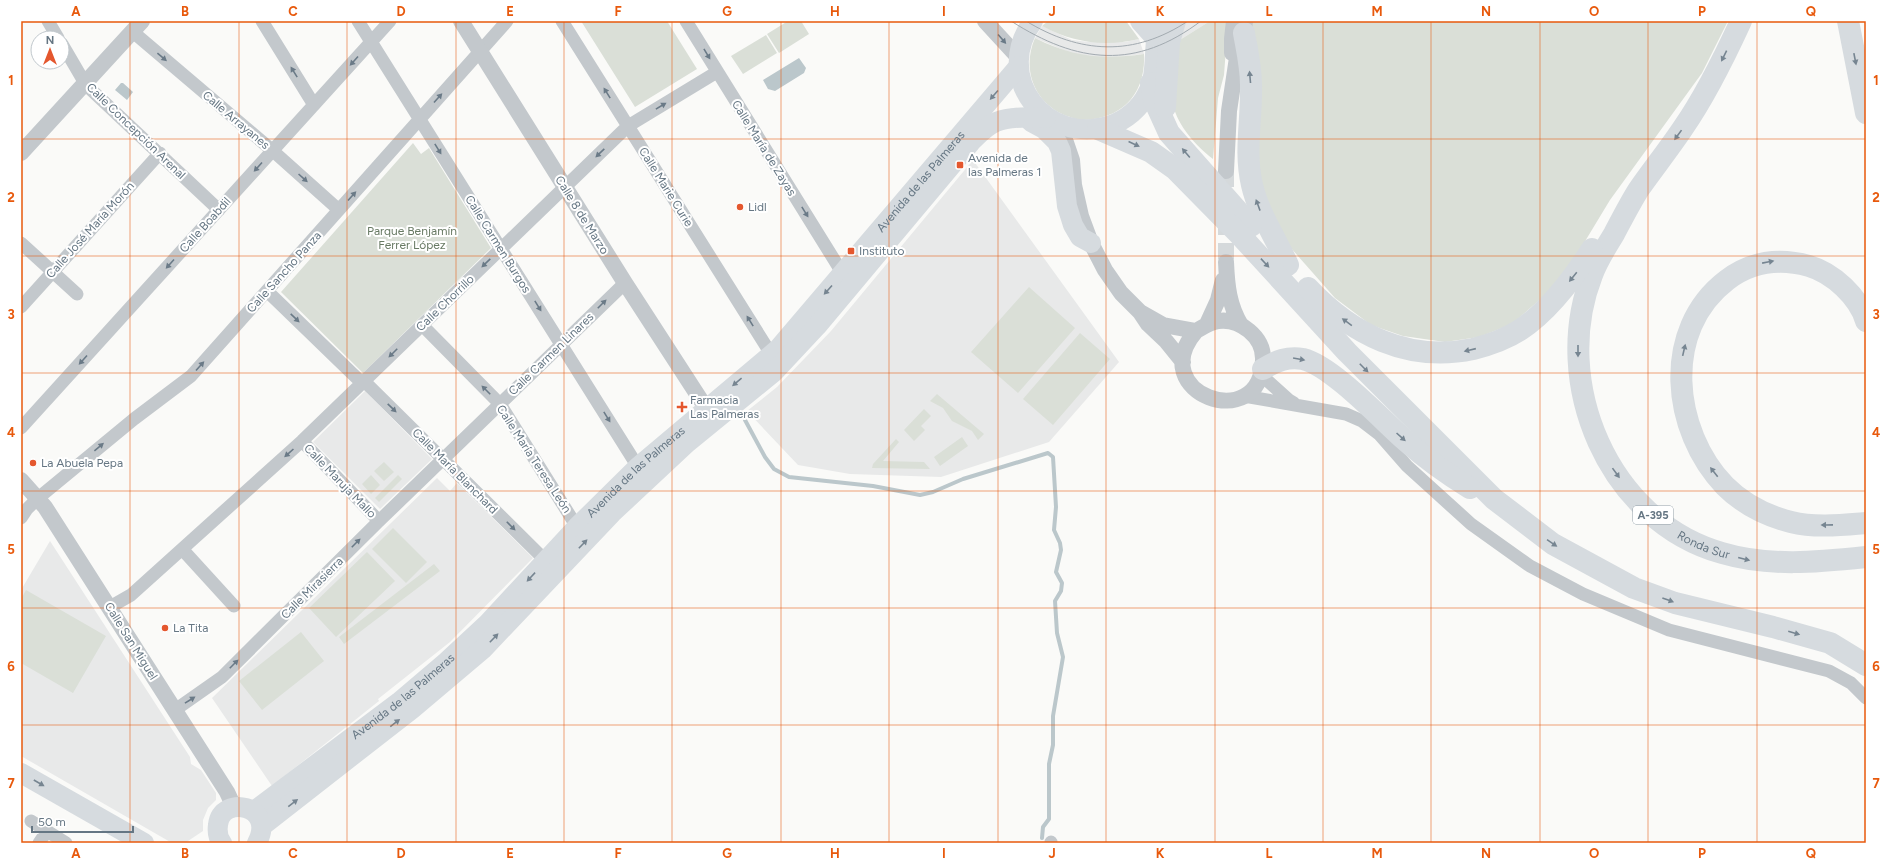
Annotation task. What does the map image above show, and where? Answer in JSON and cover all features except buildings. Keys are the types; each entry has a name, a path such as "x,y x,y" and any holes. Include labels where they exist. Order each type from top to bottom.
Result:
{"highway":[{"path":"1163,122 1168,42 1175,21"},
{"path":"1094,130 1152,152 1175,169 1214,208 1239,224 1288,265 1326,307 1350,326 1376,340 1404,349 1436,353 1462,351 1490,345 1520,330 1550,304 1576,275 1600,237 1621,208 1639,190 1700,103 1725,56 1741,21"},
{"path":"1848,21 1866,113"},
{"path":"1241,25 1251,84 1247,146 1252,185 1259,209 1276,239 1288,265"},
{"path":"1151,83 1154,100 1168,133 1190,159 1219,176 1239,224 1348,352 1494,499 1553,544 1634,588 1675,603 1772,626 1830,643 1866,665"},
{"name":"Ronda Sur","path":"1639,190 1592,275 1581,313 1577,351 1581,387 1588,416 1597,441 1608,462 1628,489 1654,516 1680,535 1702,546 1751,561 1786,563 1866,557"},
{"path":"1866,321 1864,314 1851,294 1833,279 1813,268 1791,261 1775,261 1756,264 1736,273 1707,298 1687,335 1682,356 1681,379 1683,403 1688,425 1697,447 1711,469 1726,487 1748,504 1767,514 1792,522 1820,525 1866,523"},
{"path":"1262,372 1283,359 1294,358 1304,360 1324,368 1407,442 1446,472 1480,494 1494,499"}],"main road":[{"path":"1033,21 1026,31 1019,62 1023,85 1032,103 1054,121"},
{"path":"1094,130 1120,122 1134,111 1147,95 1155,64 1159,30 1140,21"},
{"name":"Avenida de las Palmeras","path":"258,827 446,662 488,623 578,526 638,467 706,408 778,349 843,274 1019,62"},
{"path":"1020,118 1044,130 1057,142 1061,152 1066,199 1073,225 1080,237 1091,243"},
{"name":"Avenida de las Palmeras","path":"258,827 412,709 483,649 612,513 687,443 774,372 796,350 971,142 984,130 996,122 1020,118 1054,121 1094,130"},
{"path":"21,773 144,843"},
{"path":"219,842 217,830 218,821 225,811 234,807 242,806 258,827"}],"street":[{"path":"48,21 53,30"},
{"path":"262,21 314,105"},
{"name":"Calle Carmen Burgos","path":"358,21 638,467"},
{"name":"Calle Boabdil","path":"21,428 390,21"},
{"name":"Calle 8 de Marzo","path":"461,21 625,283 706,408"},
{"name":"Calle Sancho Panza","path":"21,518 27,509 37,499 134,419 191,376 508,21"},
{"name":"Calle Marie Curie","path":"562,21 771,354"},
{"name":"Calle María de Zayas","path":"686,21 843,274"},
{"path":"985,21 1019,62"},
{"path":"1219,176 1240,42 1241,25"},
{"path":"22,148 86,85 138,26"},
{"name":"Calle Arrayanes","path":"138,26 339,210"},
{"name":"Calle Concepción Arenal","path":"70,58 86,85 219,210"},
{"name":"Calle Chorrillo","path":"110,607 130,595 302,441 628,126 717,72"},
{"path":"1054,121 1072,160 1074,185 1081,216 1091,243 1105,270 1121,293 1140,312 1148,324 1166,341 1183,362"},
{"path":"1072,160 1078,139 1094,130"},
{"name":"Calle José María Morón","path":"21,307 160,153"},
{"path":"21,243 77,294"},
{"path":"1140,312 1163,324 1202,328 1219,321 1230,322 1241,325 1252,333 1260,343 1263,356 1262,372 1254,387 1244,396 1231,401 1217,401 1204,396 1193,388 1186,376 1183,362 1184,350 1189,340 1202,328 1218,300 1226,262 1230,301 1241,325"},
{"name":"Calle Carmen Linares","path":"444,459 625,283"},
{"name":"Calle María Blanchard","path":"268,291 444,459 546,561"},
{"name":"Calle María Teresa León","path":"422,325 500,404 578,526"},
{"path":"1262,372 1289,400 1305,408"},
{"path":"1244,396 1305,408 1346,414 1362,421 1379,434 1422,481 1471,524 1530,566 1583,594 1669,630 1829,671 1852,683 1866,698"},
{"name":"Calle Maruja Mallo","path":"302,441 379,521"},
{"name":"Calle Mirasierra","path":"175,710 222,677 379,521 444,459"},
{"name":"Calle San Miguel","path":"21,480 45,507 228,792 234,807"},
{"path":"182,549 234,606"},
{"path":"31,821 66,843"},
{"path":"40,843 47,831"}],"shaded area":[{"path":"1183,21 1210,21 1175,43"},
{"path":"1042,26 1072,40 1089,42 1125,42 1139,39 1144,54 1107,58 1086,57 1068,52 1035,38"},
{"path":"799,58 806,68 804,73 775,91 768,89 763,80"},
{"path":"121,83 133,92 127,100 115,90"},
{"path":"973,160 1119,362 1049,442 941,477 850,474 798,465 747,411 777,387 831,331"},
{"path":"365,391 432,459 380,509 313,442"},
{"path":"437,478 450,491 457,483 533,558 450,642 378,699 379,701 272,786 212,698"},
{"path":"50,541 190,757 191,764 201,770 216,793 216,800 208,808 203,820 203,831 185,843 172,843 21,756 21,590"}],"green space":[{"path":"581,21 667,21 697,69 635,107"},
{"path":"788,21 801,21 809,34 779,53 767,34"},
{"path":"1048,21 1126,21 1139,39 1114,43 1078,40 1054,32 1042,26"},
{"path":"1210,21 1228,21 1224,75 1218,98 1213,159 1194,142 1183,128 1175,113 1172,99 1172,75 1175,43"},
{"path":"1252,21 1728,21 1702,73 1610,200 1561,281 1512,324 1479,337 1445,342 1403,336 1371,325 1335,298 1290,247 1267,209 1258,178"},
{"path":"766,35 777,53 743,74 731,56"},
{"path":"1035,38 1075,53 1101,57 1144,54 1144,68 1141,81 1136,92 1129,102 1119,110 1096,119 1078,120 1056,111 1039,94 1031,74 1031,50"},
{"name":"Parque Benjamín Ferrer López","path":"413,143 421,154 429,148 491,248 363,373 281,292"},
{"path":"1029,287 1075,328 1018,393 971,352"},
{"path":"1080,333 1110,359 1053,425 1023,399"},
{"path":"937,394 984,434 978,440 972,431 952,421 943,408 930,401"},
{"path":"924,409 931,416 921,426 925,430 914,441 904,430"},
{"path":"962,437 968,446 940,466 934,457"},
{"path":"896,439 899,442 883,461 924,462 930,469 872,468 873,464"},
{"path":"384,462 394,472 384,481 374,471"},
{"path":"371,475 380,485 371,494 362,484"},
{"path":"398,475 402,479 379,502 375,498"},
{"path":"393,528 427,562 406,583 372,549"},
{"path":"367,552 395,581 336,637 309,608"},
{"path":"434,564 440,571 344,644 339,637"},
{"path":"26,590 106,636 73,693 21,663 21,599"},
{"path":"301,632 324,661 262,710 239,681"}],"waterway":[{"path":"745,420 765,457 774,469 789,477 873,486 920,495 933,492 963,479 1048,453 1053,457 1056,507 1054,530 1060,543 1061,550 1056,572 1062,583 1061,591 1055,601 1057,633 1063,657 1053,716 1053,745 1049,764 1049,819 1043,827 1042,838"}],"tunnel":[{"path":"1226,171 1226,262"}],"tram line":[{"path":"1011,21 1060,46 1083,53 1107,56 1130,54 1153,48 1177,37 1201,21"},
{"path":"1026,21 1046,32 1066,40 1087,45 1107,47 1127,46 1148,41 1168,33 1188,21"}],"place":[{"name":"Avenida de las Palmeras 1","path":"960,165"},
{"name":"Lidl","path":"740,207"},
{"name":"Instituto","path":"851,251"},
{"name":"Farmacia Las Palmeras","path":"682,407"},
{"name":"La Abuela Pepa","path":"33,463"},
{"name":"La Tita","path":"165,628"}]}
